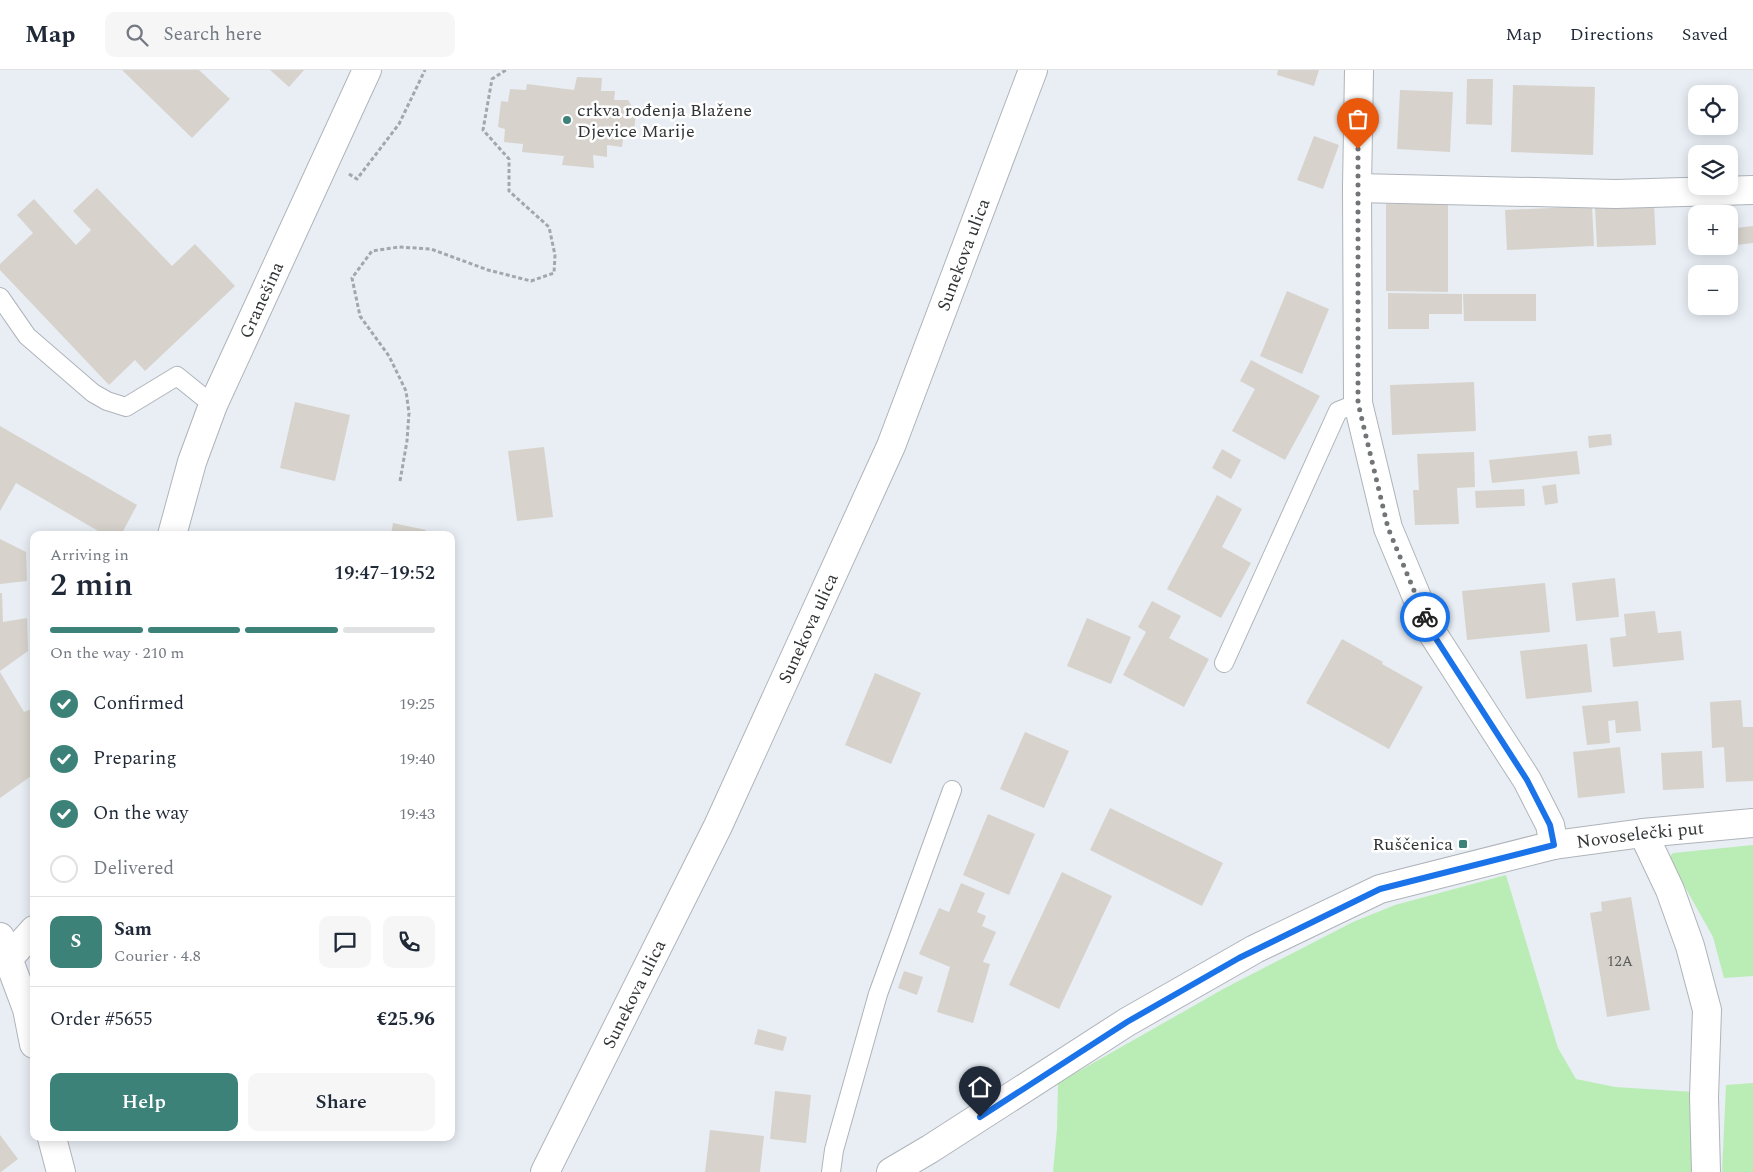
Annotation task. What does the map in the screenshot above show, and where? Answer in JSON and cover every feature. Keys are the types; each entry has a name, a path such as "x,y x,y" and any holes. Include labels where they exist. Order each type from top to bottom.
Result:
{"street":[{"name":"Sunekova ulica","path":"545,1172 718,826 891,446 1033,70"},
{"path":"1359,70 1357,188 1358,403 1388,528 1431,631 1527,780 1550,825 1554,845"},
{"name":"Granešina","path":"173,531 192,462 213,405 361,73"},
{"path":"1357,188 1616,194 1753,190"},
{"name":"Novoselečki put","path":"891,1172 930,1149 1127,1022 1255,949 1380,889 1554,845 1643,833 1753,823"},
{"path":"1643,833 1670,890 1687,936 1707,1010 1704,1097 1706,1172"},
{"path":"30,933 3,952 27,1009 30,1024"},
{"path":"53,1141 61,1172"}],"lane":[{"path":"0,298 27,336 93,394 126,407 176,376 213,405"},
{"path":"1224,663 1338,412 1358,403"},
{"path":"831,1172 834,1150 878,994 952,790"}],"path":[{"path":"363,171 399,124 425,70"},
{"path":"400,481 408,441 409,413 406,391 389,356 360,316 352,278 372,251 399,247 431,249 488,270 532,281 554,273 556,255 549,227 509,191 508,159 483,130 492,79 506,70"}],"green space":[{"path":"1753,845 1753,976 1724,978 1713,937 1671,862 1671,855 1673,853"},
{"path":"1506,875 1558,1048 1576,1079 1615,1087 1694,1092 1696,1172 1053,1172 1057,1129 1058,1083 1225,988 1353,922 1395,905"},
{"path":"1753,1083 1753,1172 1722,1172 1726,1085"}],"building":[{"path":"122,70 199,70 230,99 192,138"},
{"path":"270,70 304,70 289,87"},
{"path":"1278,70 1319,70 1314,86 1277,75"},
{"name":"crkva rođenja Blažene Djevice Marije","path":"577,77 602,78 601,91 615,91 614,100 628,100 636,113 634,132 623,139 622,147 607,145 607,157 593,155 594,168 562,165 564,156 522,152 523,144 504,142 505,129 498,127 501,101 508,102 510,89 526,90 527,84 574,90"},
{"path":"1467,79 1493,79 1492,125 1466,124"},
{"path":"1513,85 1595,87 1593,155 1511,152"},
{"path":"1400,90 1453,92 1450,152 1397,149"},
{"path":"1314,136 1339,145 1323,189 1297,180"},
{"path":"97,188 172,266 195,244 235,286 145,371 135,360 109,385 0,270 0,264 33,233 17,215 34,199 76,245 91,230 73,211"},
{"path":"1386,204 1448,204 1448,292 1386,291"},
{"path":"1654,204 1656,245 1597,247 1595,207"},
{"path":"1592,206 1594,246 1507,250 1505,210"},
{"path":"1753,226 1753,243 1738,245 1738,228"},
{"path":"1287,291 1329,309 1302,374 1260,356"},
{"path":"1388,293 1462,294 1462,314 1429,314 1429,329 1388,329"},
{"path":"1463,294 1536,294 1536,321 1464,321"},
{"path":"1251,360 1320,396 1285,460 1232,431 1255,389 1240,381"},
{"path":"1474,382 1476,431 1392,435 1390,385"},
{"path":"295,402 350,415 335,481 280,468"},
{"path":"0,426 137,505 123,531 98,531 16,483 0,511"},
{"path":"1611,434 1612,445 1589,448 1588,436"},
{"path":"544,447 553,517 517,521 508,451"},
{"path":"1222,449 1241,460 1231,479 1212,468"},
{"path":"1577,451 1580,474 1492,483 1489,460"},
{"path":"1474,452 1475,487 1457,488 1459,524 1415,525 1413,490 1419,490 1417,454"},
{"path":"1556,484 1558,503 1545,505 1542,486"},
{"path":"1524,489 1525,506 1476,508 1475,491"},
{"path":"1217,495 1242,509 1222,547 1251,563 1221,618 1167,589"},
{"path":"393,523 426,530 426,531 392,531"},
{"path":"0,539 26,552 27,581 0,584"},
{"path":"1615,578 1619,617 1576,621 1572,583"},
{"path":"1545,583 1550,632 1467,640 1462,591"},
{"path":"0,593 2,593 3,622 27,618 28,651 0,671"},
{"path":"1152,601 1181,616 1169,638 1209,659 1184,707 1123,675 1146,632 1138,627"},
{"path":"1655,611 1658,633 1681,631 1684,660 1613,667 1610,638 1626,636 1624,614"},
{"path":"1087,618 1131,637 1111,684 1067,666"},
{"path":"1342,639 1423,687 1389,749 1306,703"},
{"path":"1587,644 1592,692 1526,699 1520,651"},
{"path":"0,672 24,712 30,710 30,777 0,798"},
{"path":"875,673 921,693 891,764 845,745"},
{"path":"1741,700 1743,727 1753,727 1753,781 1726,782 1724,747 1712,748 1710,702"},
{"path":"1638,701 1641,731 1616,733 1615,720 1608,721 1610,743 1587,745 1582,706"},
{"path":"1025,732 1069,751 1044,808 1000,789"},
{"path":"1620,747 1625,793 1578,798 1573,752"},
{"path":"1702,751 1704,788 1663,790 1661,753"},
{"path":"1110,808 1223,863 1202,906 1090,850"},
{"path":"988,814 1035,834 1009,895 963,875"},
{"path":"1062,872 1112,896 1059,1009 1009,985"},
{"path":"961,883 985,893 977,912 986,916 982,926 996,932 983,962 990,964 973,1023 937,1012 950,967 919,954 939,908 949,912"},
{"path":"1631,897 1650,1010 1607,1017 1590,913 1602,911 1601,902"},
{"path":"904,971 923,977 917,995 898,988"},
{"path":"758,1029 787,1037 783,1051 754,1044"},
{"path":"775,1091 811,1095 806,1143 770,1139"},
{"path":"710,1130 764,1136 760,1172 705,1172"},
{"path":"0,1135 18,1159 1,1172 0,1172"}],"way so far":[{"path":"1358,149 1358,403 1388,528 1425,617"}],"place":[{"name":"crkva rođenja Blažene Djevice Marije","path":"567,120"},
{"name":"Ruščenica","path":"1463,844"}],"route":[{"path":"980,1117 1127,1022 1239,958 1380,889 1554,845 1550,825 1527,780 1431,631 1425,617"}]}
